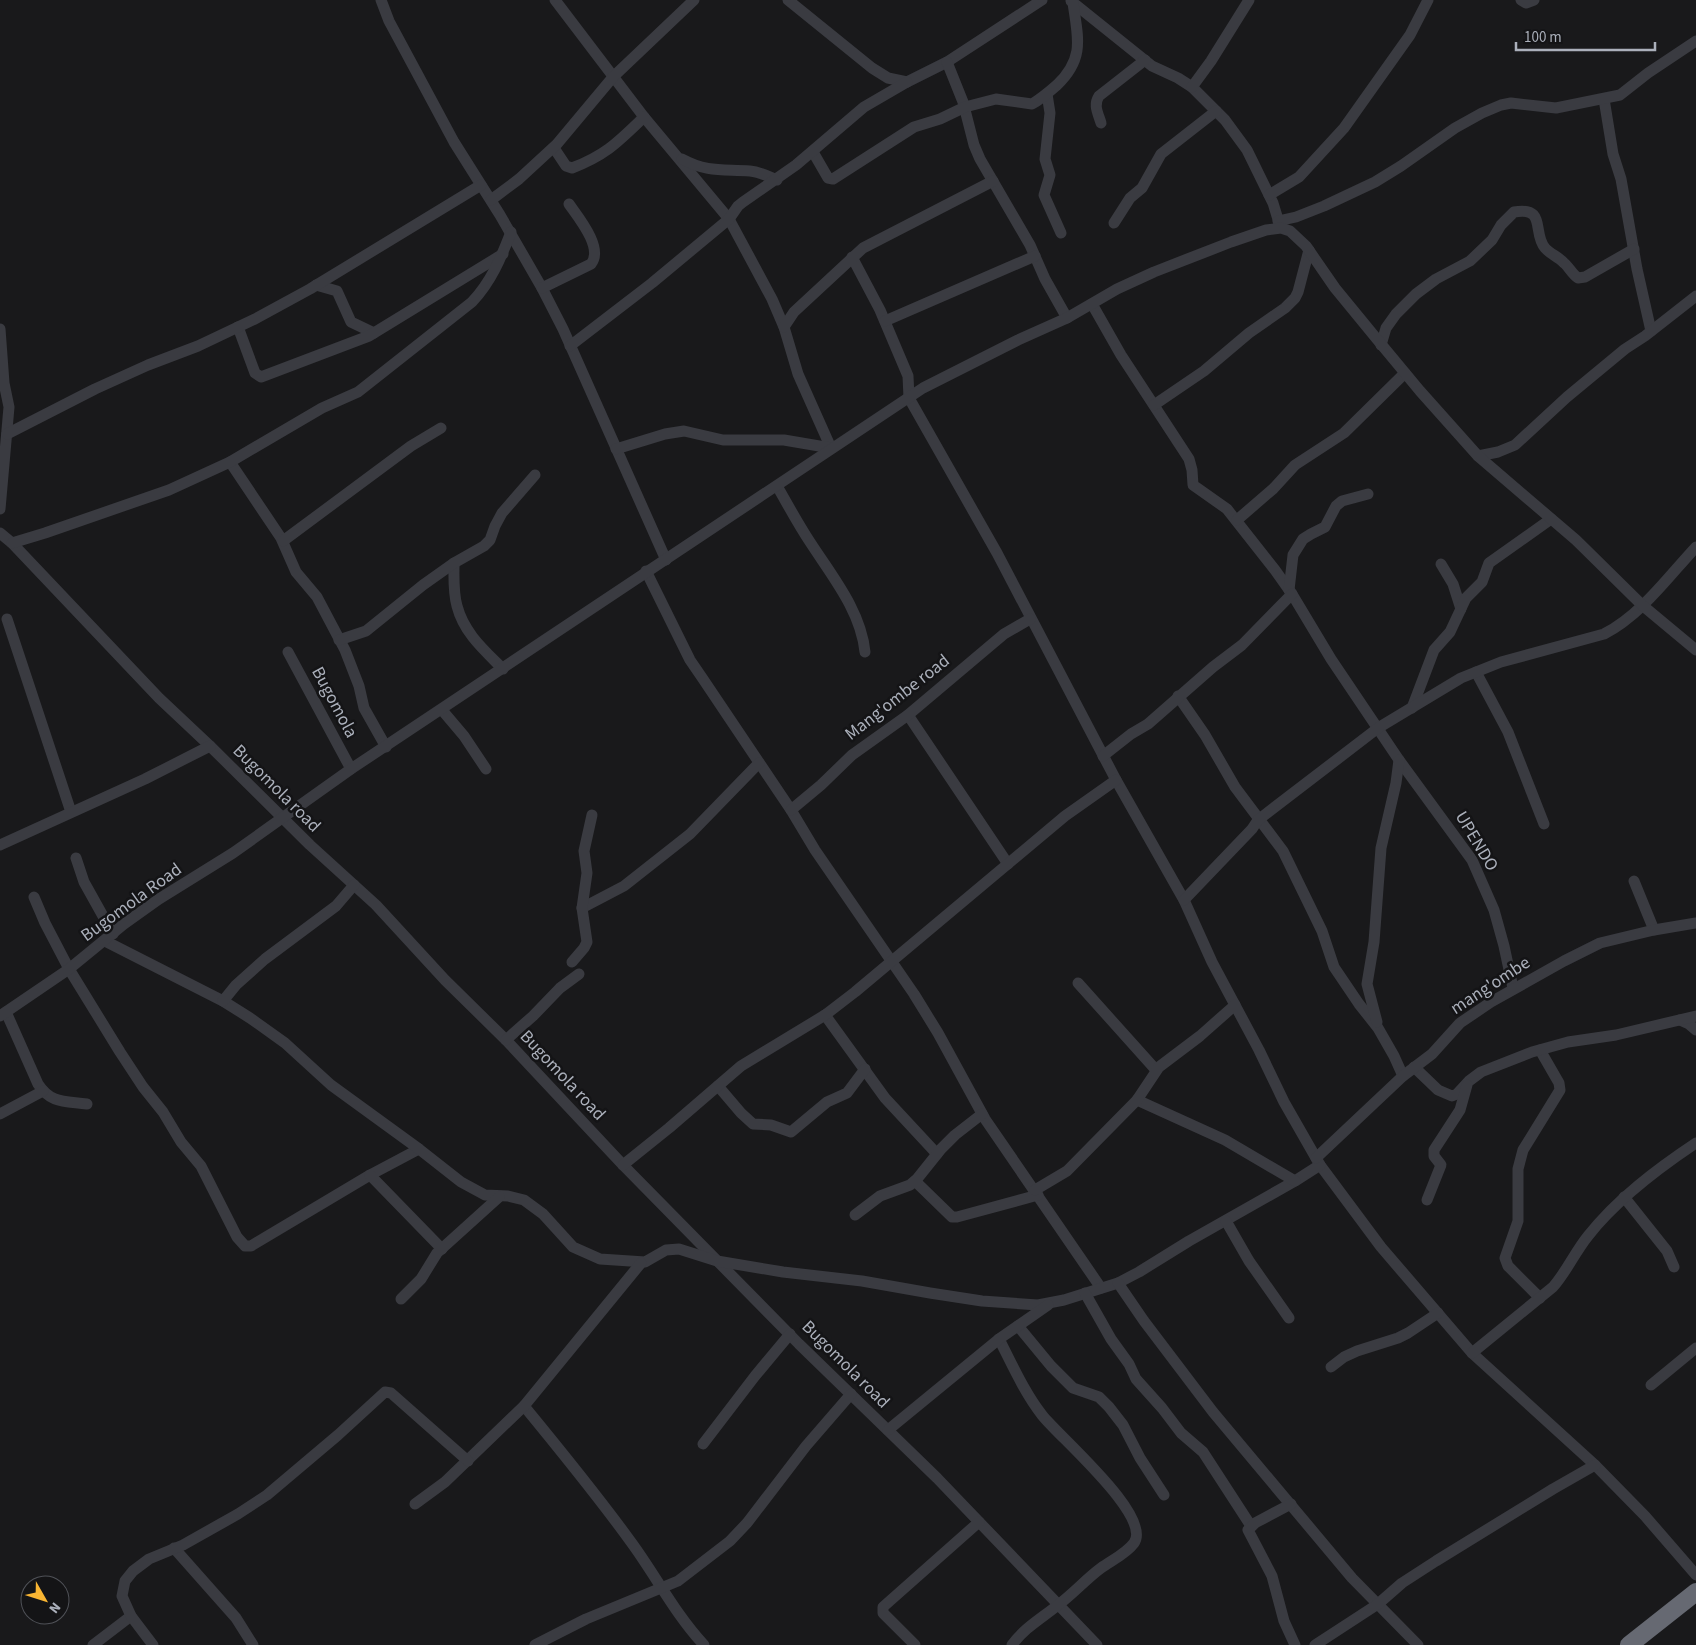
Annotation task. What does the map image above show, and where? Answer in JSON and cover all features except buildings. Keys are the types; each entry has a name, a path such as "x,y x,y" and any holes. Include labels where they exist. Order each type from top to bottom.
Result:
{"highway":[{"path":"1629,1645 1696,1592"}],"street":[{"path":"381,0 389,20 454,142 511,232 542,288 666,560"},
{"path":"554,0 644,117 729,219 762,278 784,327 798,374 831,448"},
{"path":"491,200 554,148 613,77 694,0"},
{"path":"788,0 872,68 888,78 907,82"},
{"path":"570,346 652,283 729,219 738,206 813,152 864,107 947,62 1042,0"},
{"path":"1192,87 1211,61 1249,0"},
{"path":"1269,195 1299,177 1344,128 1410,35 1428,0"},
{"path":"1521,0 1526,3 1534,0"},
{"path":"813,152 828,178 832,179 914,127 940,119 965,107 996,98 1032,104 1047,94 1064,78 1076,59 1078,38 1072,1"},
{"path":"1072,1 1152,66 1192,87 1216,111 1247,150 1269,195 1279,224 1290,231 1309,250 1335,288 1405,373 1478,456 1576,540 1642,605 1696,650"},
{"name":"Bugomola Road","path":"3,1014 69,970 159,899 233,853 351,769 442,710 646,571 666,560 831,448 932,384 1018,340 1067,318 1125,286 1188,258 1324,206 1374,182 1401,166 1455,128 1482,113 1511,103 1556,108 1604,100 1620,95 1648,73 1696,41"},
{"path":"1101,123 1096,107 1096,101 1099,96 1145,60"},
{"path":"947,62 965,107 974,145 1067,318"},
{"path":"1047,94 1050,113 1045,159 1050,175 1044,195 1062,233"},
{"path":"1604,100 1613,154 1621,179 1651,331"},
{"path":"1114,223 1130,198 1142,188 1161,154 1216,111"},
{"path":"554,148 566,166 572,168 602,155 644,117"},
{"path":"676,156 702,169 751,171 776,180"},
{"path":"784,327 794,312 863,248 993,182"},
{"path":"7,434 110,382 198,346 238,327 316,285 481,185"},
{"path":"542,288 591,264 594,260 594,252 588,232 569,204"},
{"path":"1382,345 1386,328 1396,314 1416,294 1436,279 1470,261 1492,240 1501,225 1514,212 1529,211 1533,213 1543,245 1548,251 1564,262 1578,278 1585,277 1634,249"},
{"path":"4,539 45,533 169,490 230,462 322,408 353,394 366,386 472,302 484,289 503,254 511,232"},
{"path":"1154,405 1198,375 1249,333 1294,300 1298,292 1309,250"},
{"path":"238,327 256,373 261,377 374,333 503,254"},
{"path":"885,321 1035,256"},
{"path":"852,257 885,321 908,376 909,398 997,553 1103,756 1184,900 1212,962 1284,1102 1318,1161 1381,1247 1472,1353 1595,1465 1645,1516 1696,1574"},
{"path":"316,285 337,291 350,322 374,333"},
{"path":"1478,456 1498,452 1515,445 1567,397 1624,349 1651,331 1696,296"},
{"name":"UPENDO","path":"1092,304 1120,355 1189,459 1193,485 1222,505 1237,520 1291,592 1328,653 1399,760 1472,860 1494,910 1513,988"},
{"path":"0,329 4,383 9,408 0,510"},
{"path":"1237,520 1272,489 1295,465 1344,433 1405,373"},
{"path":"282,541 404,452 441,428"},
{"path":"616,450 665,434 684,431 723,440 784,440 831,448"},
{"path":"230,462 282,541 296,572 317,597 356,679 364,708 386,747"},
{"path":"339,640 366,631 423,585 454,563 488,544 502,513 535,474"},
{"path":"777,486 854,613 864,642 865,652"},
{"path":"1103,756 1131,734 1148,724 1213,666 1242,645 1291,592 1293,555 1303,539 1326,527 1336,506 1342,501 1368,494"},
{"path":"1412,708 1434,650 1448,635 1466,598 1482,582 1491,561 1551,518"},
{"name":"Bugomola road","path":"4,539 158,698 376,906 445,980 506,1040 623,1165 979,1522 1096,1645"},
{"path":"1184,900 1252,829 1258,820 1378,728 1461,678 1501,662 1604,634 1617,627 1642,605 1696,547"},
{"path":"454,563 455,598 461,617 476,642 503,669"},
{"path":"1441,564 1453,584 1461,609"},
{"path":"646,571 690,660 938,1033 982,1114 1101,1288"},
{"path":"7,619 70,812"},
{"name":"Mang'ombe road","path":"791,810 852,755 908,715 1004,634 1030,619"},
{"name":"Bugomola","path":"288,652 351,769"},
{"path":"1476,672 1508,732 1544,824"},
{"path":"1178,696 1205,735 1235,786 1278,845 1301,886 1322,931 1337,972 1378,1028 1403,1076"},
{"path":"442,710 464,736 486,769"},
{"path":"908,715 1008,864"},
{"name":"Bugomola Road","path":"0,845 144,779 210,746"},
{"path":"1378,1028 1367,984 1374,942 1381,848 1398,778 1399,760"},
{"path":"582,908 624,886 657,862 708,818 733,789 759,764"},
{"path":"623,1165 741,1066 825,1015 1065,816 1116,780"},
{"path":"572,962 587,942 582,908 587,876 584,851 592,815"},
{"path":"76,858 84,882 109,937 223,1001 270,1032 331,1085 461,1182 485,1195 520,1198 527,1202 580,1251 600,1258 641,1263 651,1260 666,1250 673,1248 717,1261 783,1272 862,1281 930,1294 1024,1305 1052,1303"},
{"path":"1634,881 1654,930"},
{"path":"223,1001 236,985 265,959 336,906 354,885"},
{"path":"34,897 69,970 124,1059 163,1112 181,1142 201,1166 236,1236 245,1246 251,1246 370,1175 419,1149"},
{"name":"mang'ombe","path":"1052,1303 1118,1283 1294,1181 1318,1161 1403,1076 1432,1054 1467,1018 1513,988 1583,950 1600,943 1654,930 1696,923"},
{"path":"506,1040 560,988 579,974"},
{"path":"1078,983 1156,1070"},
{"path":"915,1181 952,1217 1036,1192 1067,1171 1137,1100 1156,1070 1200,1036 1235,1005"},
{"path":"3,1014 43,1092 57,1099 87,1104"},
{"path":"825,1015 885,1098 937,1154"},
{"path":"1414,1066 1438,1090 1450,1096 1457,1094 1481,1072 1540,1050 1568,1042 1616,1035 1696,1016"},
{"path":"1680,1020 1696,1030"},
{"path":"1540,1050 1560,1090 1523,1150 1518,1169 1518,1222 1505,1258 1508,1266 1540,1298"},
{"path":"718,1086 753,1124 771,1125 791,1132 827,1102 848,1093 865,1069"},
{"path":"1427,1200 1441,1165 1434,1156 1434,1150 1460,1110 1467,1083"},
{"path":"0,1114 43,1092"},
{"path":"1137,1100 1225,1140 1294,1181"},
{"path":"855,1215 880,1196 905,1188 915,1181 955,1135 982,1114"},
{"path":"1472,1353 1540,1298 1562,1277 1587,1236 1624,1197 1696,1143"},
{"path":"370,1175 442,1248"},
{"path":"401,1299 421,1278 442,1248 499,1197"},
{"path":"1624,1197 1667,1251 1674,1267"},
{"path":"1226,1221 1250,1261 1289,1318"},
{"path":"415,1504 434,1492 524,1406 641,1263"},
{"path":"1118,1283 1213,1412 1352,1578 1418,1645"},
{"path":"1085,1293 1111,1339 1129,1364 1136,1379 1162,1408 1181,1434 1203,1452 1251,1526"},
{"path":"888,1430 999,1339 1052,1303"},
{"path":"1331,1367 1344,1357 1357,1351 1408,1333 1438,1313"},
{"path":"1018,1326 1051,1366 1073,1388 1099,1397 1109,1407 1123,1425 1140,1458 1164,1495"},
{"path":"703,1444 790,1334"},
{"path":"999,1339 1036,1407 1093,1467 1130,1514 1136,1528 1137,1537 1133,1544 1121,1555 1101,1568 1058,1606 1024,1632 1012,1645"},
{"path":"1651,1385 1696,1348"},
{"path":"153,1645 130,1616 122,1596 125,1581 133,1570 149,1559 183,1545 238,1514 266,1495 338,1435 384,1392 391,1393 468,1461"},
{"path":"535,1645 586,1619 662,1589 678,1581 696,1568 738,1533 806,1446 851,1394"},
{"path":"524,1406 582,1476 632,1543 688,1627 702,1644"},
{"path":"1316,1645 1378,1604 1402,1583 1436,1561 1595,1465"},
{"path":"1291,1504 1255,1523 1248,1532 1272,1576 1284,1621 1294,1645"},
{"path":"914,1645 883,1613 882,1607 979,1522"},
{"path":"174,1548 236,1618 254,1645"},
{"path":"94,1645 130,1616"}]}
